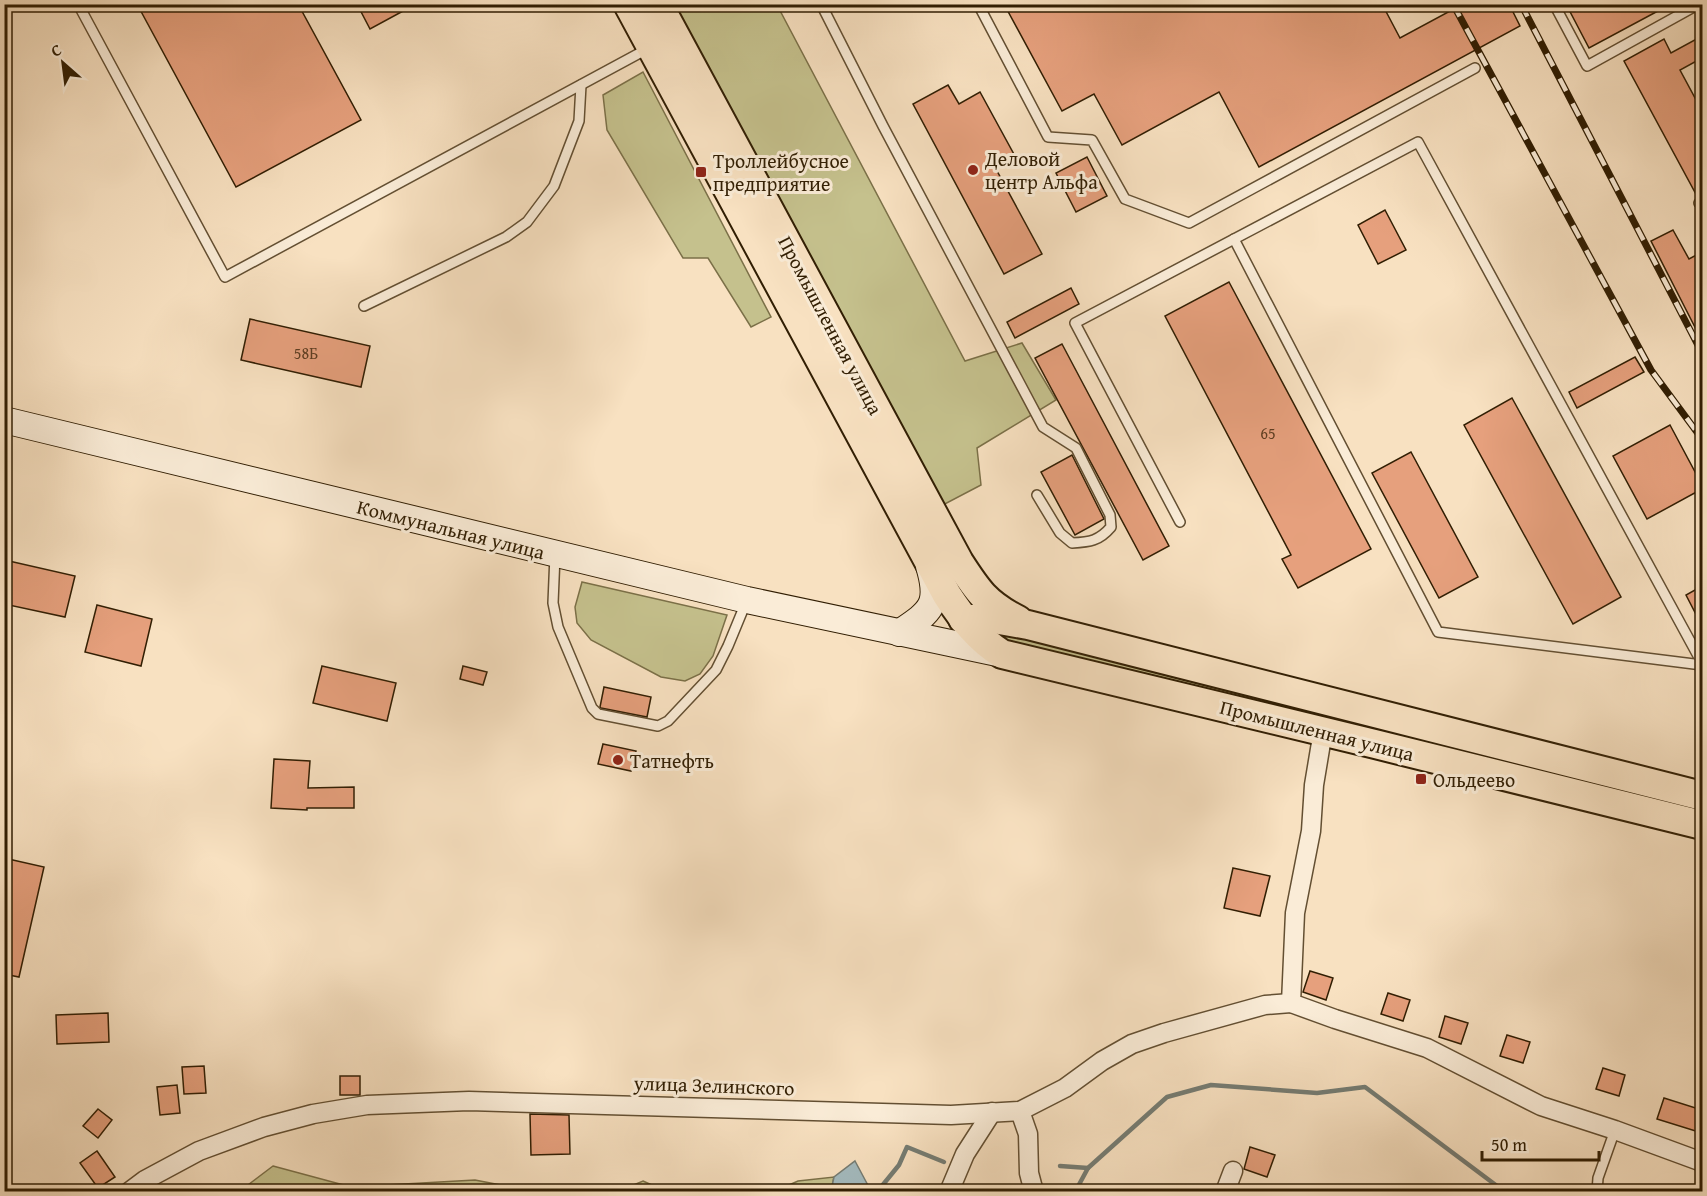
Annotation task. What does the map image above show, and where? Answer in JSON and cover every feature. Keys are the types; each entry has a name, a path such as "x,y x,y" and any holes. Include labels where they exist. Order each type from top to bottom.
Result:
{"main road":[{"name":"Промышленная улица","path":"628,4 663,41 977,590 1004,613 1028,625"},
{"name":"Промышленная улица","path":"658,4 663,41 927,560 946,595 963,619 990,647 1002,654"},
{"name":"Коммунальная улица","path":"4,420 555,555 899,633"},
{"name":"Промышленная улица","path":"899,633 925,615 931,606 934,593 927,560"},
{"path":"963,619 976,608 977,590"},
{"name":"Промышленная улица","path":"899,633 963,619 994,619 1028,625 1702,796"},
{"name":"Промышленная улица","path":"899,633 1002,654 1702,825"},
{"path":"1323,731 1331,703"}],"street":[{"path":"1323,731 1314,785 1311,831 1295,913 1291,1003 1428,1048 1541,1106 1702,1162"},
{"name":"улица Зелинского","path":"129,1191 199,1151 264,1127 314,1114 367,1106 470,1101 951,1115 1020,1111 1065,1088 1102,1061 1132,1044 1265,1005 1291,1003"},
{"path":"1020,1111 1028,1134 1029,1173 1034,1191"},
{"path":"949,1191 964,1154 992,1112"},
{"path":"1225,1191 1233,1171"}],"lane":[{"path":"78,4 225,277 663,41"},
{"path":"821,4 1043,427 1076,448 1110,515 1111,527 1102,537 1088,542 1072,543 1060,533 1037,495"},
{"path":"978,4 1048,137 1092,140 1125,199 1189,223 1475,68"},
{"path":"1554,4 1587,66 1700,4"},
{"path":"364,306 506,237 526,222 554,186 579,121 581,85"},
{"path":"1180,522 1075,323 1418,142 1702,664"},
{"path":"1234,239 1438,632 1702,664"},
{"path":"555,555 553,603 558,627 592,708 598,714 658,726 668,721 716,670 747,600"},
{"path":"1597,1191 1598,1178 1615,1130"}],"shaded area":[{"path":"735,4 737,7 743,4 777,5 965,361 1022,343 1056,400 977,448 981,485 941,506 674,5"},
{"path":"643,72 771,317 751,327 708,258 683,258 607,130 603,95"},
{"path":"582,582 727,615 713,656 700,674 685,681 661,677 591,640 577,623 575,607"},
{"path":"1007,632 1304,704 1302,713 1005,641"},
{"path":"273,1166 351,1187 475,1180 531,1191 240,1191"},
{"path":"834,1177 831,1191 773,1192 798,1181"},
{"path":"643,1181 665,1191 619,1191"}],"water":[{"path":"855,1161 871,1191 831,1191 834,1177"}],"building":[{"path":"137,4 298,4 361,120 236,187"},
{"path":"357,4 416,4 370,29"},
{"path":"1004,4 1382,4 1400,38 1463,4 1509,4 1520,26 1259,167 1219,92 1122,145 1094,94 1062,111"},
{"path":"1566,4 1671,4 1589,48"},
{"path":"1702,36 1702,58 1680,70 1702,111 1702,194 1697,196 1624,61 1664,39 1671,53"},
{"path":"948,85 959,104 980,92 1016,158 996,169 1042,254 1004,274 913,104"},
{"path":"1087,157 1107,196 1076,212 1056,173"},
{"path":"1385,210 1406,250 1378,264 1358,225"},
{"path":"1673,230 1689,259 1702,252 1702,341 1651,241"},
{"path":"1229,282 1371,549 1298,588 1282,559 1291,555 1165,316"},
{"path":"1071,288 1079,304 1015,338 1007,322"},
{"path":"250,319 370,346 361,387 241,360"},
{"path":"1062,344 1169,546 1143,560 1035,358"},
{"path":"1635,357 1644,372 1577,408 1569,392"},
{"path":"1512,398 1621,597 1573,624 1464,425"},
{"path":"1670,425 1702,489 1647,519 1613,456"},
{"path":"1411,452 1478,577 1439,598 1372,473"},
{"path":"1072,455 1104,519 1075,535 1041,472"},
{"path":"9,561 75,576 65,617 4,604 4,583"},
{"path":"1702,586 1702,626 1686,595"},
{"path":"97,605 152,619 141,666 85,652"},
{"path":"322,666 396,683 387,721 313,703"},
{"path":"463,666 487,672 483,685 460,679"},
{"path":"604,687 651,697 647,717 601,708"},
{"path":"603,744 636,751 631,771 598,764"},
{"path":"274,759 310,761 308,788 354,787 354,808 307,808 307,810 271,808"},
{"path":"4,858 44,867 19,977 4,974"},
{"path":"1233,868 1270,876 1260,916 1224,908"},
{"path":"1310,971 1333,978 1326,1000 1303,992"},
{"path":"1388,993 1410,1000 1403,1021 1381,1014"},
{"path":"108,1013 109,1042 57,1044 56,1015"},
{"path":"1445,1016 1468,1023 1461,1044 1439,1037"},
{"path":"1507,1035 1530,1042 1523,1063 1500,1056"},
{"path":"204,1066 206,1093 184,1094 182,1067"},
{"path":"1603,1068 1625,1075 1619,1096 1596,1089"},
{"path":"340,1076 360,1076 360,1095 340,1095"},
{"path":"177,1085 180,1113 160,1115 157,1087"},
{"path":"1664,1098 1702,1110 1702,1133 1657,1119"},
{"path":"98,1109 112,1120 98,1138 83,1126"},
{"path":"530,1114 569,1115 570,1154 531,1155"},
{"path":"1250,1147 1275,1155 1267,1177 1244,1169"},
{"path":"97,1151 115,1177 98,1188 80,1163"}],"waterway":[{"path":"1075,1192 1088,1168 1167,1097 1211,1085 1317,1093 1365,1087 1505,1192"},
{"path":"877,1192 899,1165 907,1147 944,1162"},
{"path":"1060,1166 1088,1168"}],"railway":[{"path":"1453,4 1651,370 1702,439"},
{"path":"1521,4 1702,353"}],"place":[{"name":"Деловой центр Альфа","path":"973,170"},
{"name":"Троллейбусное предприятие","path":"701,172"},
{"name":"Татнефть","path":"618,760"},
{"name":"Ольдеево","path":"1421,779"}]}
